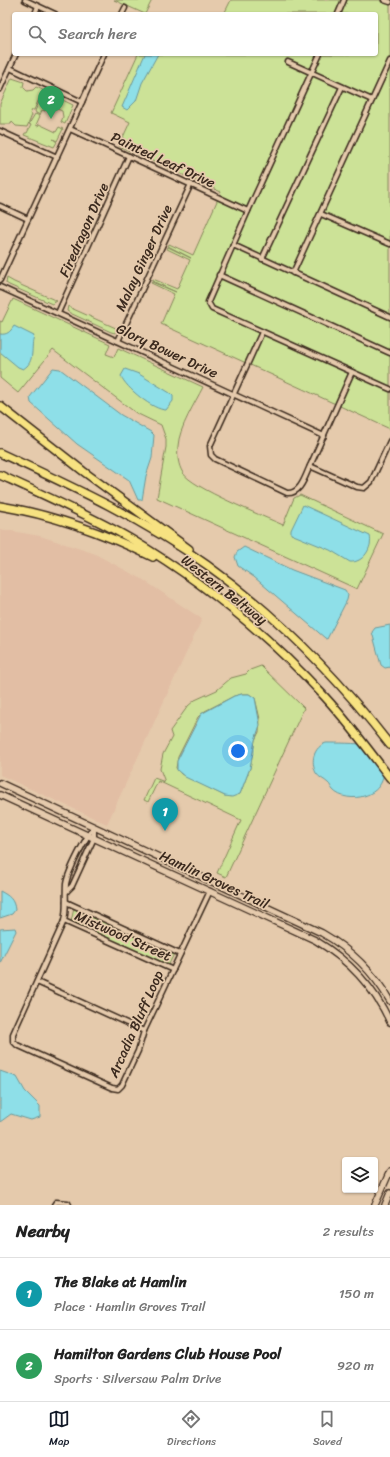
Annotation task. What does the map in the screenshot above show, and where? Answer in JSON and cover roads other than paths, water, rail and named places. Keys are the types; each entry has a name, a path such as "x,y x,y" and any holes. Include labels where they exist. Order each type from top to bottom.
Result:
{"highway":[{"path":"0,406 83,471 183,544 207,565"},
{"name":"Western Beltway","path":"0,453 124,513 207,565 240,590 299,643 335,679 390,745"},
{"name":"Western Beltway","path":"0,475 92,518 130,539 176,568 251,626 291,661 355,732 390,778"},
{"path":"0,506 42,515 82,526 124,543 176,568"}],"street":[{"path":"25,0 51,12"},
{"path":"339,12 344,0"},
{"path":"384,0 390,2"},
{"path":"36,12 38,6"},
{"path":"123,12 125,8"},
{"path":"0,89 15,56"},
{"path":"0,280 103,56"},
{"path":"319,56 208,302 212,309 390,389"},
{"path":"293,273 390,60"},
{"path":"288,62 372,100"},
{"path":"10,68 82,102"},
{"path":"262,259 342,87"},
{"name":"Painted Leaf Drive","path":"70,129 248,211"},
{"path":"0,130 57,157"},
{"name":"Firedragon Drive","path":"58,314 129,156"},
{"name":"Malay Ginger Drive","path":"118,341 191,184"},
{"path":"0,206 28,219"},
{"path":"320,214 390,244"},
{"path":"233,245 390,317"},
{"path":"219,275 390,353"},
{"name":"Glory Bower Drive","path":"0,287 324,436"},
{"path":"262,332 210,446 211,455 215,459 287,493 296,492 300,487 352,372"},
{"path":"310,466 357,487 364,488 371,482 390,441"},
{"name":"Hamlin Groves Trail","path":"0,784 330,937 363,965 376,980 390,1001"},
{"name":"Hamlin Groves Trail","path":"0,795 303,934 331,950 354,970 367,984 380,1002 390,1022"},
{"name":"Arcadia Bluff Loop","path":"94,827 87,835 69,875 64,921 13,1034 13,1041 24,1048 112,1088 118,1089 122,1085 138,1051 144,1031 210,891"},
{"name":"Arcadia Bluff Loop","path":"67,891 72,886 94,838 94,827"},
{"path":"66,902 180,954"},
{"name":"Mistwood Street","path":"64,921 173,970"},
{"path":"37,982 144,1031"},
{"path":"375,1205 390,1171"},
{"path":"385,1205 390,1193"},
{"path":"54,1205 56,1202 68,1203 69,1205"}],"water":[{"path":"144,56 157,56 142,83 136,101 127,110 122,107"},
{"path":"14,326 34,336 30,362 23,369 18,367 0,352 0,334 8,333"},
{"path":"53,368 60,369 121,415 154,435 152,458 146,476 142,500 138,500 129,480 77,444 31,403 30,397"},
{"path":"125,369 139,374 173,396 173,401 166,410 154,406 140,398 128,386 121,376"},
{"path":"303,505 370,536 371,541 366,554 355,562 350,562 330,550 291,534 291,530"},
{"path":"244,547 292,570 345,590 348,595 347,600 327,639 254,577 238,566 235,557 237,552"},
{"path":"390,625 390,667 385,668 381,665 372,632 375,628"},
{"path":"249,694 255,698 260,725 255,740 250,768 240,794 232,797 225,796 185,777 177,770 177,761 201,714 234,696"},
{"path":"326,743 358,744 370,747 375,752 382,764 383,775 379,786 370,794 360,797 352,798 336,793 329,784 317,775 313,764 316,751"},
{"path":"0,891 14,903 15,910 12,914 0,918"},
{"path":"15,928 16,931 0,963 0,929"},
{"path":"0,1071 17,1077 25,1091 40,1106 40,1117 31,1120 11,1114 0,1122"}],"place":[{"name":"Hamilton Gardens Club House Pool","path":"51,119"},
{"name":"The Blake at Hamlin","path":"165,831"}]}
